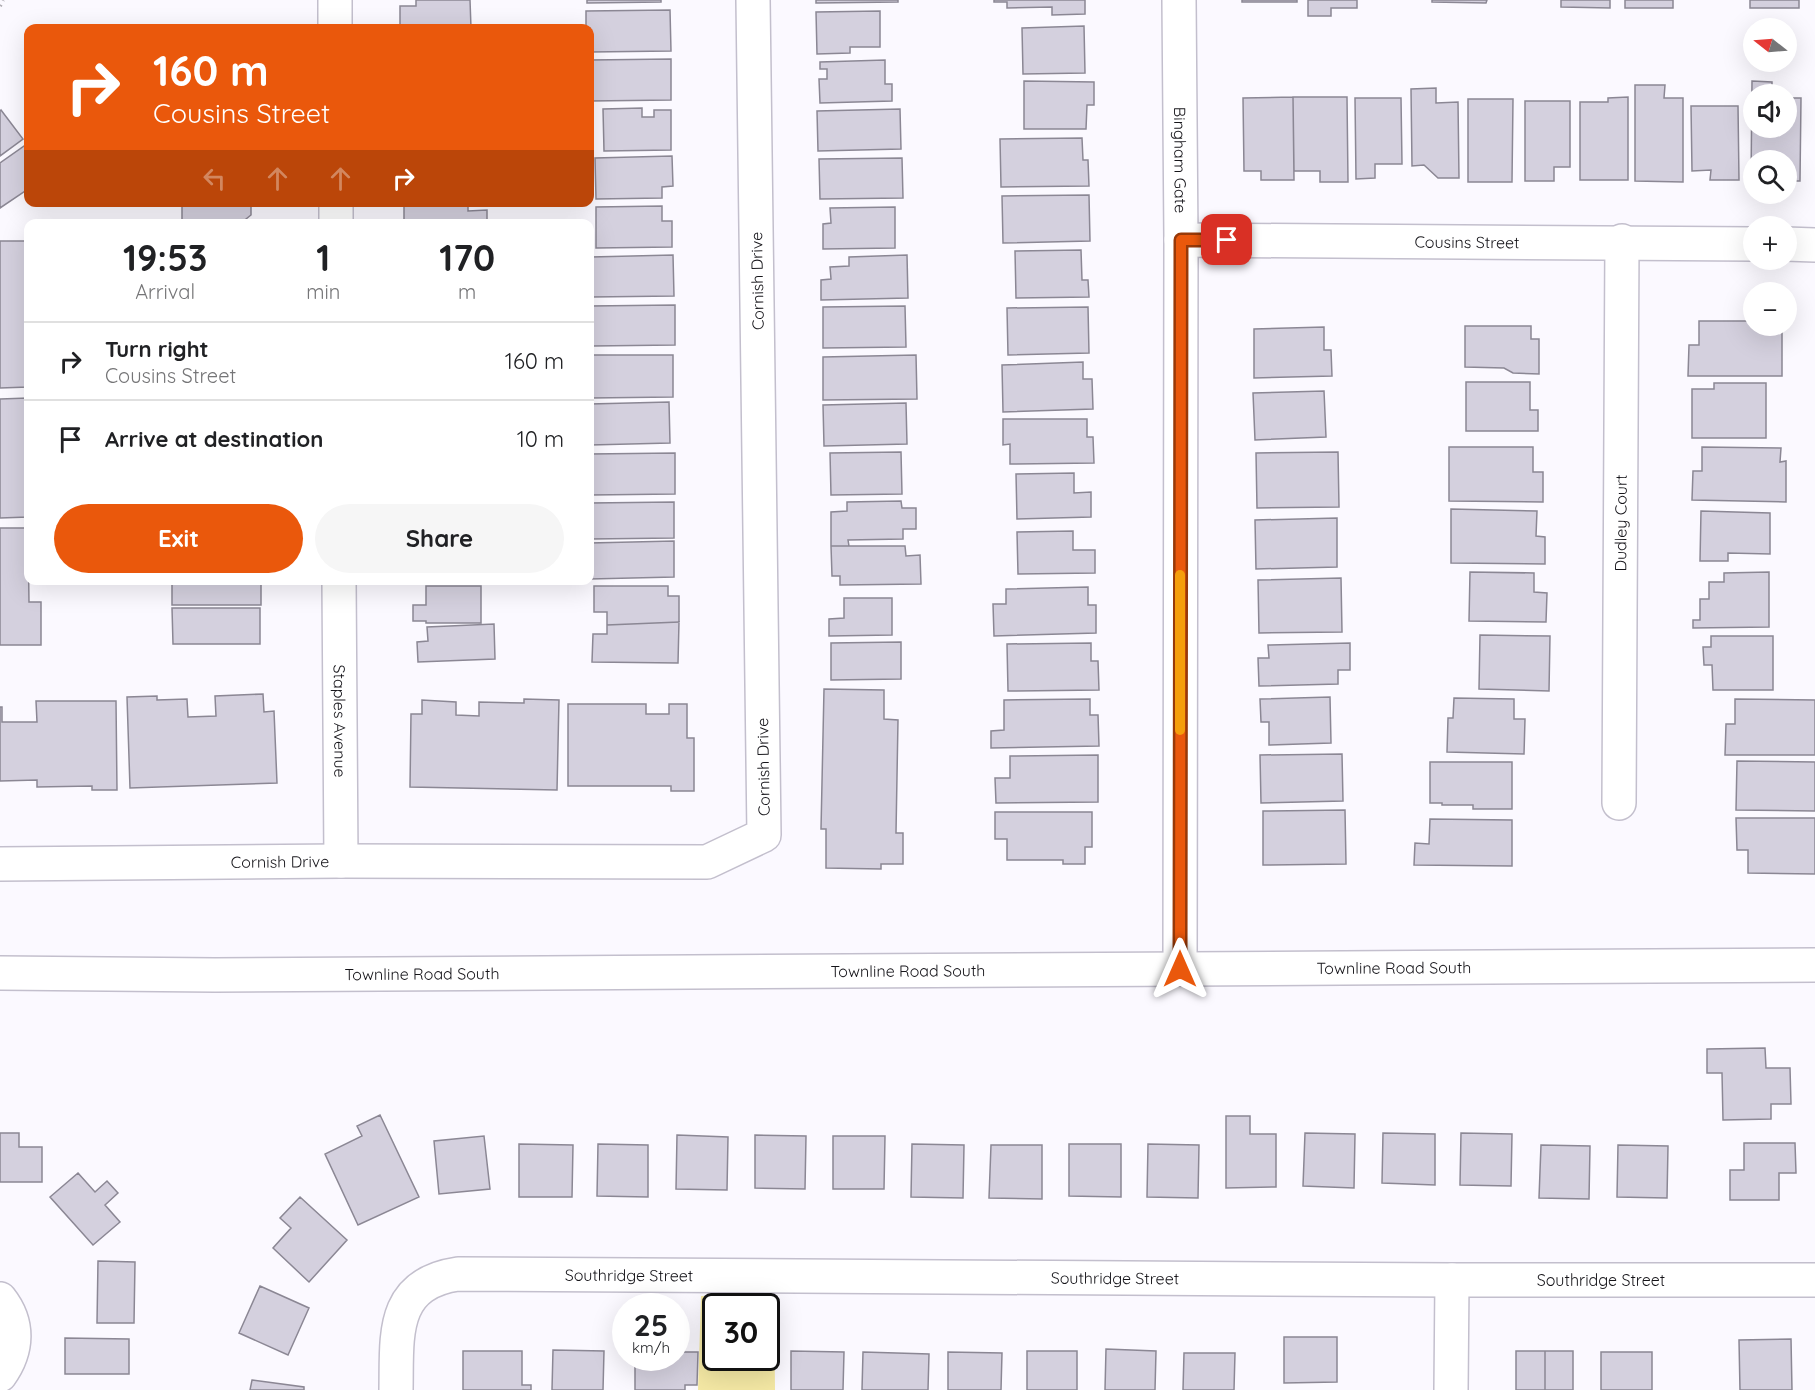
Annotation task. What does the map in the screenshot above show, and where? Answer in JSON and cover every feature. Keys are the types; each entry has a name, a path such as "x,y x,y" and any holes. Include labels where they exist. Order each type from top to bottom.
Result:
{"street":[{"path":"335,0 335,24"},
{"name":"Cornish Drive","path":"0,864 707,861 764,835 753,0"},
{"name":"Bingham Gate","path":"1179,0 1180,969"},
{"name":"Cousins Street","path":"1181,240 1743,244"},
{"name":"Dudley Court","path":"1619,803 1622,242"},
{"path":"1797,244 1815,245"},
{"name":"Staples Avenue","path":"339,585 341,861"},
{"name":"Townline Road South","path":"0,973 215,975 1815,965"},
{"name":"Southridge Street","path":"396,1390 397,1332 405,1307 419,1288 440,1277 458,1274 1815,1280"},
{"path":"1451,1390 1452,1280"},
{"path":"0,1299 7,1308 14,1326 14,1346 8,1364 0,1375"}],"path":[{"path":"0,6 3,0"}],"shaded area":[{"path":"702,1296 702,1371 775,1371 775,1390 698,1390"}],"building":[{"path":"416,0 470,0 471,24 400,24 400,6 416,6"},
{"path":"587,0 661,0 661,2 587,3"},
{"path":"816,0 898,0 898,2 816,3"},
{"path":"994,0 1085,0 1085,14 1052,15 1052,7 1007,8 1007,2 994,2"},
{"path":"1242,0 1297,0 1297,2 1242,2"},
{"path":"1308,0 1357,0 1357,8 1331,8 1331,16 1308,16"},
{"path":"1432,0 1487,0 1486,3 1432,2"},
{"path":"1561,0 1610,0 1610,8 1561,7"},
{"path":"1625,0 1673,0 1673,8 1625,8"},
{"path":"1750,0 1799,0 1799,8 1750,8"},
{"path":"670,10 671,51 594,52 594,24 586,24 586,11"},
{"path":"880,11 880,47 850,47 850,53 817,54 816,12"},
{"path":"1084,26 1085,73 1023,74 1022,28"},
{"path":"671,59 671,100 594,101 594,60"},
{"path":"885,60 885,84 892,84 892,101 820,103 819,79 827,79 827,69 820,69 820,62"},
{"path":"1024,81 1094,82 1094,105 1087,105 1086,129 1024,129"},
{"path":"1752,81 1772,82 1772,84 1752,84"},
{"path":"1635,85 1665,85 1664,98 1683,98 1683,182 1635,181"},
{"path":"1436,88 1436,103 1458,102 1459,178 1438,178 1424,165 1412,166 1411,89"},
{"path":"1293,97 1347,97 1348,182 1320,182 1320,171 1294,171"},
{"path":"1293,97 1294,180 1261,180 1261,171 1244,171 1243,98"},
{"path":"1628,97 1628,180 1580,180 1580,102 1608,102 1608,98"},
{"path":"1355,98 1401,98 1402,164 1375,164 1375,178 1356,179"},
{"path":"1797,98 1801,98 1800,181 1797,181 1797,150 1751,150 1751,138 1797,138"},
{"path":"1468,99 1513,99 1512,182 1468,182"},
{"path":"1525,101 1570,101 1570,167 1554,167 1554,181 1525,181"},
{"path":"1691,106 1738,106 1739,180 1710,180 1711,170 1692,171"},
{"path":"642,108 642,117 654,117 654,110 671,110 671,150 604,151 603,109"},
{"path":"900,109 901,149 818,151 817,111"},
{"path":"0,111 23,139 0,156"},
{"path":"1082,138 1083,160 1088,160 1089,186 1001,187 1000,139"},
{"path":"24,146 24,192 0,208 0,163"},
{"path":"672,156 673,186 662,187 662,198 596,199 595,158"},
{"path":"902,158 903,198 820,199 819,159"},
{"path":"1089,195 1090,241 1003,243 1002,196"},
{"path":"662,206 662,221 672,221 672,247 596,248 596,207"},
{"path":"182,207 251,207 251,215 246,219 182,219"},
{"path":"404,207 468,207 468,211 487,210 487,219 404,219"},
{"path":"895,207 895,248 823,249 823,224 831,223 830,208"},
{"path":"0,241 24,241 24,387 0,388"},
{"path":"1081,250 1082,280 1088,280 1089,297 1016,298 1015,251"},
{"path":"673,255 674,296 594,297 594,257"},
{"path":"907,255 908,298 821,300 821,280 831,279 830,267 849,266 849,257"},
{"path":"675,305 675,345 594,346 594,306"},
{"path":"905,306 906,347 823,348 823,307"},
{"path":"1088,307 1089,353 1008,355 1007,308"},
{"path":"1699,321 1743,321 1743,336 1782,336 1782,376 1688,376 1689,345 1699,345"},
{"path":"1465,326 1531,326 1531,339 1539,339 1539,374 1513,373 1504,368 1465,367"},
{"path":"1324,327 1324,350 1331,350 1332,376 1254,378 1254,329"},
{"path":"594,355 673,355 673,397 594,398"},
{"path":"916,355 917,399 823,400 823,357"},
{"path":"1083,362 1083,379 1092,379 1093,409 1003,412 1002,365"},
{"path":"1466,382 1530,382 1530,410 1538,410 1538,431 1466,431"},
{"path":"1714,383 1766,383 1766,438 1692,438 1692,389 1714,389"},
{"path":"1324,391 1326,437 1255,440 1253,393"},
{"path":"24,398 24,517 0,518 0,399"},
{"path":"669,402 670,443 594,445 594,404"},
{"path":"906,403 907,444 824,446 823,405"},
{"path":"1003,419 1087,419 1087,437 1093,437 1094,463 1010,464 1010,444 1003,445"},
{"path":"1449,447 1533,447 1533,472 1543,472 1543,502 1449,501"},
{"path":"1702,447 1781,448 1780,462 1786,461 1786,502 1692,500 1693,471 1702,471"},
{"path":"901,452 902,494 831,495 830,453"},
{"path":"1338,452 1339,507 1257,508 1256,453"},
{"path":"675,453 675,494 594,495 594,454"},
{"path":"1074,473 1074,493 1091,492 1091,517 1017,519 1016,474"},
{"path":"901,501 902,508 916,508 916,529 903,529 903,539 848,540 849,546 831,546 831,512 847,511 847,502"},
{"path":"674,502 674,538 594,539 594,503"},
{"path":"1451,509 1537,511 1536,536 1545,537 1545,564 1451,563"},
{"path":"1701,511 1770,513 1770,554 1728,553 1728,561 1700,561"},
{"path":"1337,518 1337,567 1256,569 1255,520"},
{"path":"0,528 24,528 24,585 29,585 29,602 41,602 41,645 0,645"},
{"path":"1073,531 1073,550 1095,550 1095,573 1018,574 1017,532"},
{"path":"674,541 674,577 594,579 594,543"},
{"path":"831,546 905,546 906,556 920,555 921,584 840,585 840,576 832,576"},
{"path":"1470,572 1534,573 1534,592 1547,593 1546,622 1469,621"},
{"path":"1769,572 1769,627 1693,628 1693,620 1700,620 1700,599 1709,599 1709,582 1724,582 1724,573"},
{"path":"1341,578 1342,632 1259,633 1258,580"},
{"path":"172,585 261,585 261,605 172,605"},
{"path":"426,586 481,586 481,623 413,621 413,605 426,605"},
{"path":"594,586 668,586 668,596 679,596 679,622 607,625 607,612 594,612"},
{"path":"1088,587 1088,605 1096,605 1096,633 994,636 993,604 1006,604 1006,589"},
{"path":"844,598 892,598 892,635 829,636 829,619 844,618"},
{"path":"172,608 260,608 260,644 173,644"},
{"path":"679,622 678,663 592,662 593,634 607,634 607,625"},
{"path":"494,624 495,659 418,662 417,642 428,641 427,627"},
{"path":"1480,635 1550,636 1549,691 1479,689"},
{"path":"1711,636 1773,636 1773,690 1713,690 1712,665 1704,665 1703,647 1711,647"},
{"path":"901,642 901,679 831,680 831,643"},
{"path":"1091,643 1091,661 1098,661 1099,690 1008,691 1007,644"},
{"path":"1350,643 1350,670 1338,670 1338,684 1259,686 1258,658 1269,658 1268,645"},
{"path":"824,689 884,690 884,719 898,720 896,833 903,833 903,864 881,864 881,869 826,868 826,829 821,829"},
{"path":"263,694 264,712 274,711 277,783 130,788 127,697 157,696 157,700 187,699 188,717 216,716 215,696"},
{"path":"1330,697 1331,743 1269,745 1269,722 1261,722 1260,699"},
{"path":"1454,698 1514,699 1514,719 1525,719 1524,754 1447,752 1448,718 1453,718"},
{"path":"524,699 559,700 557,790 410,787 411,714 422,714 422,700 456,702 456,715 479,716 479,702 524,703"},
{"path":"1090,699 1090,715 1098,715 1099,746 991,748 991,731 1004,730 1004,700"},
{"path":"1735,699 1815,700 1815,755 1725,755 1726,724 1735,724"},
{"path":"36,701 116,701 117,790 92,790 92,786 37,787 37,780 0,781 0,707 2,707 2,722 37,722"},
{"path":"568,704 646,704 646,714 669,714 669,704 687,704 687,738 694,738 694,791 671,791 671,786 568,786"},
{"path":"1342,754 1343,801 1261,803 1260,755"},
{"path":"1098,755 1098,802 996,803 995,778 1010,778 1010,756"},
{"path":"1737,761 1815,762 1815,811 1736,810"},
{"path":"1430,762 1512,762 1512,809 1473,809 1473,805 1430,803"},
{"path":"1345,810 1346,864 1263,865 1263,811"},
{"path":"995,812 1092,812 1092,847 1085,847 1085,864 1063,864 1063,860 1007,860 1007,839 995,839"},
{"path":"1736,818 1815,818 1815,874 1748,873 1748,850 1737,850"},
{"path":"1430,819 1512,820 1512,866 1414,865 1415,843 1429,844"},
{"path":"1765,1048 1766,1068 1790,1068 1791,1104 1771,1104 1771,1119 1723,1120 1722,1073 1707,1073 1707,1049"},
{"path":"380,1115 419,1197 358,1225 325,1154 362,1136 357,1126"},
{"path":"1226,1116 1250,1116 1250,1134 1276,1134 1276,1187 1226,1188"},
{"path":"0,1133 19,1133 19,1147 42,1147 42,1182 0,1182"},
{"path":"1305,1133 1355,1134 1354,1188 1303,1186"},
{"path":"1383,1133 1435,1134 1435,1185 1382,1183"},
{"path":"1461,1133 1512,1134 1511,1186 1460,1185"},
{"path":"677,1135 728,1137 727,1190 676,1189"},
{"path":"755,1135 806,1136 805,1189 755,1188"},
{"path":"484,1136 490,1189 439,1194 434,1141"},
{"path":"833,1136 885,1136 884,1189 833,1189"},
{"path":"1744,1143 1795,1143 1796,1173 1779,1173 1779,1200 1730,1200 1730,1170 1744,1170"},
{"path":"519,1144 573,1145 572,1197 519,1197"},
{"path":"598,1144 648,1145 648,1197 597,1196"},
{"path":"912,1144 964,1145 963,1198 911,1197"},
{"path":"1069,1144 1121,1144 1121,1197 1069,1196"},
{"path":"1148,1144 1199,1145 1198,1198 1147,1197"},
{"path":"991,1145 1042,1145 1042,1199 989,1198"},
{"path":"1541,1145 1590,1146 1589,1199 1539,1198"},
{"path":"1618,1145 1668,1146 1667,1198 1617,1197"},
{"path":"78,1173 95,1192 107,1181 118,1193 105,1205 120,1222 93,1245 50,1197"},
{"path":"300,1197 347,1240 309,1282 273,1248 291,1228 280,1218"},
{"path":"98,1261 135,1262 134,1323 97,1323"},
{"path":"260,1286 309,1308 288,1355 239,1333"},
{"path":"1284,1337 1337,1337 1337,1382 1284,1383"},
{"path":"65,1338 129,1339 129,1374 65,1374"},
{"path":"1791,1339 1792,1390 1740,1390 1739,1340"},
{"path":"1106,1349 1156,1351 1155,1390 1105,1390"},
{"path":"553,1350 604,1351 603,1390 552,1390"},
{"path":"463,1351 522,1351 522,1385 531,1385 531,1390 463,1390"},
{"path":"791,1351 844,1352 843,1390 791,1390"},
{"path":"1027,1351 1077,1351 1077,1390 1027,1390"},
{"path":"1516,1351 1545,1351 1545,1390 1516,1390"},
{"path":"1545,1351 1573,1351 1573,1390 1545,1390"},
{"path":"690,1352 698,1352 697,1385 685,1385 685,1390 635,1390 635,1371 690,1371"},
{"path":"863,1352 929,1354 928,1390 862,1390"},
{"path":"948,1352 1002,1353 1001,1390 948,1390"},
{"path":"1601,1352 1652,1352 1652,1390 1601,1390"},
{"path":"1184,1353 1235,1353 1234,1390 1183,1390"},
{"path":"252,1380 304,1387 304,1390 250,1390"}],"slow traffic":[{"path":"1180,575 1180,730"}],"route":[{"path":"1180,969 1181,240 1227,240"}]}
